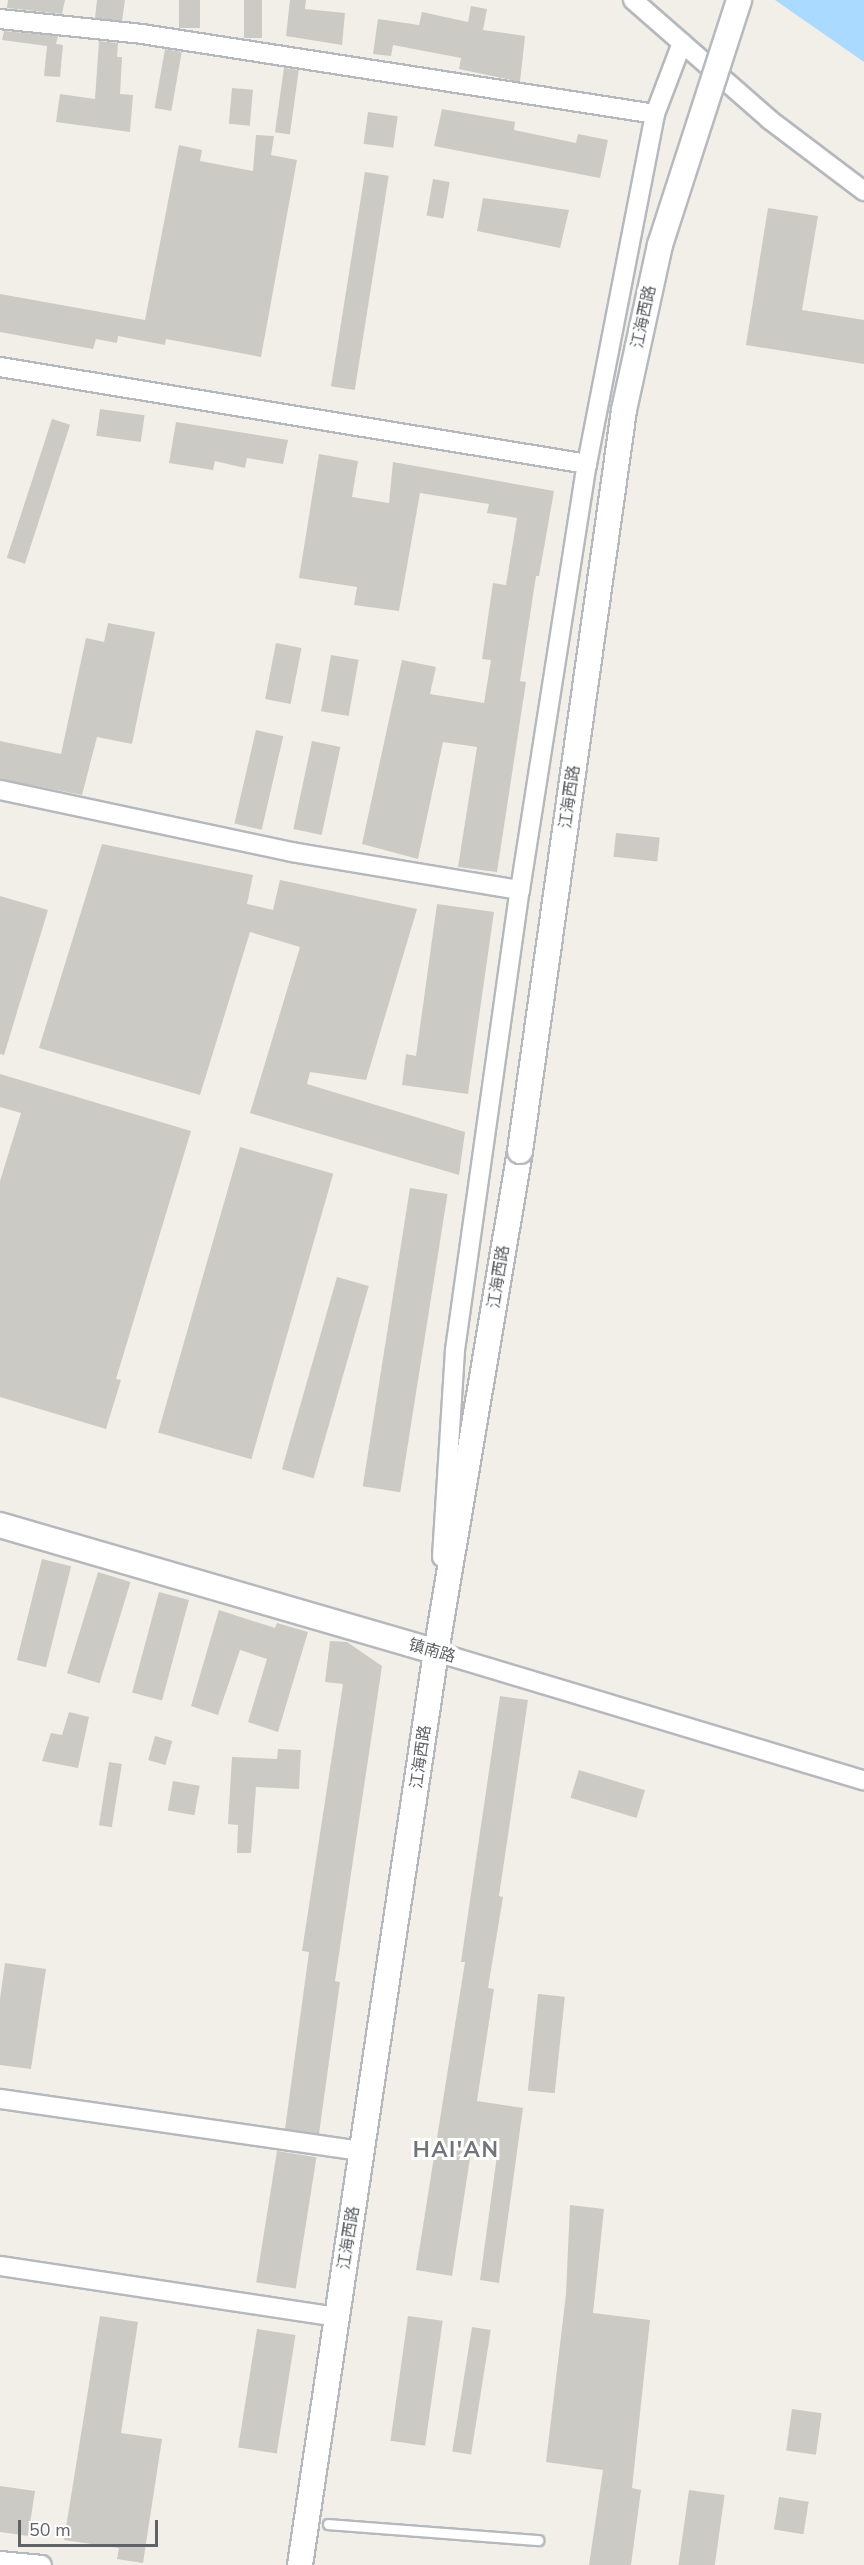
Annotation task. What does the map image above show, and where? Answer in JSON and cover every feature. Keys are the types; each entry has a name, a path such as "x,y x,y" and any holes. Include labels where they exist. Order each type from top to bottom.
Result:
{"main road":[{"name":"江海西路","path":"300,2565 436,1653 520,1151 624,410 660,245 739,0"},
{"name":"镇南路","path":"0,1525 436,1653"}],"street":[{"path":"633,0 770,120 864,191"},
{"path":"0,19 142,34 655,114"},
{"path":"436,1653 455,1350 520,890 587,464 655,114 682,43"},
{"path":"0,367 587,464"},
{"path":"0,790 292,852 520,890"},
{"name":"镇南路","path":"436,1653 864,1780"},
{"path":"0,2099 362,2151"},
{"path":"0,2266 337,2317"},
{"path":"0,2561 42,2565"}],"lane":[{"path":"328,2524 538,2540"}],"water":[{"path":"775,0 864,0 864,62"}],"building":[{"path":"8,0 65,0 62,14 7,8"},
{"path":"97,0 125,0 122,21 95,18"},
{"path":"179,0 200,0 200,28 179,28"},
{"path":"244,0 262,0 262,38 244,38"},
{"path":"290,0 306,0 305,9 345,13 342,45 286,36"},
{"path":"471,6 487,9 483,30 525,36 520,82 459,69 461,58 393,45 391,56 373,54 378,19 419,25 422,12 468,22"},
{"path":"4,31 58,36 56,44 63,45 60,77 44,76 47,46 2,40"},
{"path":"99,41 118,43 117,57 122,57 120,94 133,95 130,132 56,122 60,94 95,99"},
{"path":"165,49 182,52 171,111 155,108"},
{"path":"284,68 299,70 290,134 275,132"},
{"path":"232,88 253,90 250,126 229,124"},
{"path":"442,109 515,122 514,130 576,143 578,134 608,140 600,178 434,146"},
{"path":"368,112 398,116 393,148 364,144"},
{"path":"256,135 274,136 271,155 297,160 261,357 166,339 165,345 118,336 117,343 96,339 93,349 0,332 0,294 145,320 179,145 202,150 200,161 253,171"},
{"path":"365,172 389,176 355,390 331,386"},
{"path":"433,179 450,182 443,218 427,215"},
{"path":"483,198 569,210 560,248 477,231"},
{"path":"768,208 818,216 802,310 864,320 864,364 746,345"},
{"path":"100,409 145,415 141,442 96,436"},
{"path":"52,419 70,425 25,564 7,558"},
{"path":"176,422 288,440 283,464 247,458 245,468 215,461 213,470 169,463"},
{"path":"319,454 358,461 352,497 389,503 393,462 554,491 539,576 536,576 520,681 526,682 497,872 458,867 477,747 443,742 418,859 362,844 402,660 436,667 430,694 484,703 491,660 482,659 493,583 506,585 517,518 487,513 489,504 420,493 399,611 354,605 357,587 299,578"},
{"path":"108,623 155,632 132,744 97,737 82,795 0,779 0,741 61,754 86,638 104,642"},
{"path":"276,643 302,648 291,704 265,699"},
{"path":"331,655 359,660 349,716 321,711"},
{"path":"256,730 283,736 262,830 234,824"},
{"path":"312,741 340,747 322,835 293,829"},
{"path":"616,833 660,838 657,861 613,857"},
{"path":"102,844 253,875 247,904 273,910 280,880 417,909 366,1080 310,1072 307,1084 465,1132 459,1175 250,1113 300,947 250,932 200,1095 39,1048"},
{"path":"0,896 48,910 4,1055 0,1054"},
{"path":"437,904 494,912 468,1094 402,1085 406,1054 416,1056"},
{"path":"0,1074 191,1131 116,1379 121,1380 106,1429 0,1397 0,1181 21,1113 0,1107"},
{"path":"240,1147 333,1174 251,1459 158,1432"},
{"path":"410,1188 448,1194 400,1492 363,1486"},
{"path":"337,1277 369,1286 314,1478 282,1469"},
{"path":"42,1559 71,1566 46,1667 17,1660"},
{"path":"98,1572 131,1582 100,1683 67,1673"},
{"path":"159,1592 189,1600 162,1700 132,1692"},
{"path":"219,1610 275,1628 277,1623 308,1632 278,1732 248,1722 267,1659 240,1650 218,1715 191,1706"},
{"path":"330,1641 347,1642 382,1666 335,1981 340,1982 319,2134 285,2129 309,1952 302,1951 343,1684 325,1682"},
{"path":"500,1696 528,1700 499,1896 503,1897 488,1988 494,1989 477,2101 523,2108 499,2283 480,2280 498,2148 472,2145 452,2276 416,2270 465,1962 461,1962"},
{"path":"69,1712 89,1717 78,1768 42,1761 51,1733 62,1735"},
{"path":"155,1736 172,1741 165,1765 148,1760"},
{"path":"278,1749 301,1750 299,1789 256,1787 251,1853 237,1853 238,1825 228,1824 232,1757 277,1759"},
{"path":"109,1762 122,1764 112,1827 99,1825"},
{"path":"579,1770 645,1790 637,1818 571,1798"},
{"path":"173,1781 200,1786 194,1815 168,1811"},
{"path":"5,1963 46,1969 31,2069 0,2065 0,1999"},
{"path":"538,1994 565,1997 555,2093 528,2090"},
{"path":"277,2151 317,2157 296,2289 256,2282"},
{"path":"570,2205 604,2209 593,2313 650,2320 632,2488 641,2490 631,2565 589,2565 603,2470 546,2462 566,2294"},
{"path":"100,2316 138,2322 121,2433 162,2439 143,2563 117,2559 119,2548 64,2540"},
{"path":"408,2316 443,2321 425,2446 390,2441"},
{"path":"472,2327 491,2330 471,2454 452,2451"},
{"path":"257,2329 296,2335 277,2454 238,2448"},
{"path":"792,2409 822,2413 816,2455 786,2451"},
{"path":"0,2486 35,2491 28,2536 0,2532"},
{"path":"689,2490 725,2495 715,2565 678,2565"},
{"path":"779,2497 809,2502 803,2534 774,2530"}],"district":[{"name":"HAI'AN","path":"456,2151"}]}
